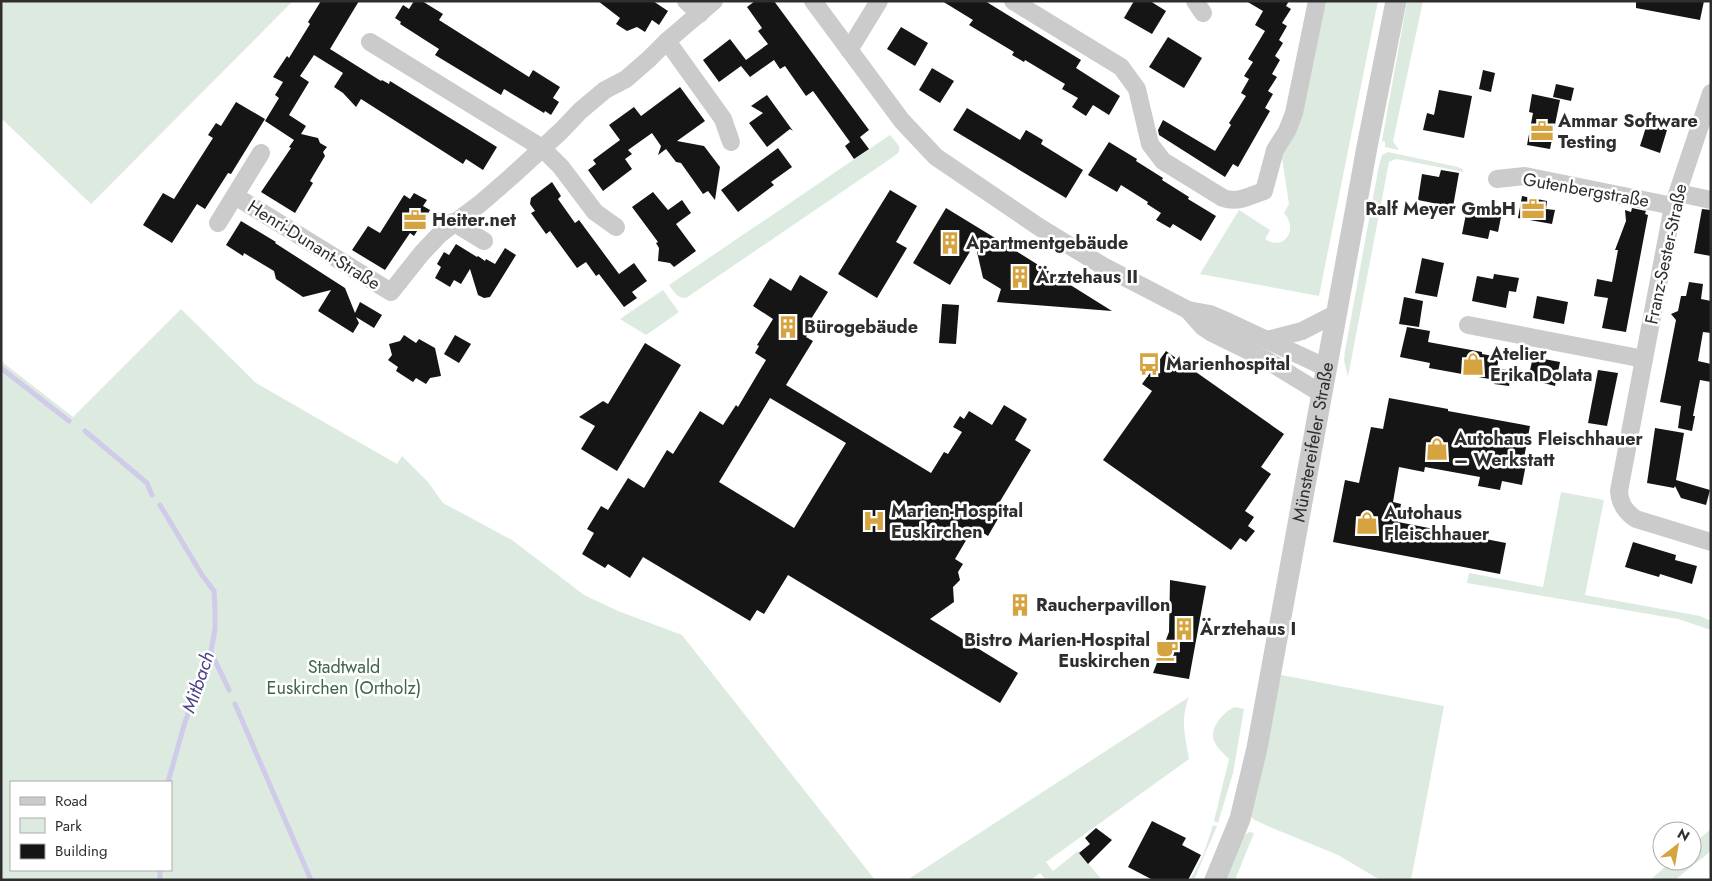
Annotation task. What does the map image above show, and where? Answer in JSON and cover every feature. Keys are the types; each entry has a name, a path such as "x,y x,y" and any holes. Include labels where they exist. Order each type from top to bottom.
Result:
{"street":[{"path":"686,1 700,14"},
{"name":"Henri-Dunant-Straße","path":"235,196 390,292 426,249 453,222 512,176 580,111 605,90 626,79 649,60 667,41 714,1"},
{"path":"813,1 902,121 928,149 953,170 1071,249 1102,266 1188,310 1210,314 1326,368"},
{"path":"849,50 879,1"},
{"path":"1013,1 1120,68 1137,89 1150,144 1163,161 1223,198 1238,201 1264,191 1275,150 1287,131 1294,113 1317,1"},
{"name":"Münstereifeler Straße","path":"1215,880 1240,820 1257,748 1326,368 1396,1"},
{"path":"667,41 723,119 732,142"},
{"path":"370,42 542,148 561,167 595,212 616,227"},
{"name":"Franz-Sester-Straße","path":"1711,93 1676,200 1619,484 1621,501 1628,513 1636,519 1711,542"},
{"name":"Henri-Dunant-Straße","path":"218,223 261,154"},
{"name":"Gutenbergstraße","path":"1497,179 1525,176 1649,200 1711,200"},
{"path":"453,222 484,241"},
{"path":"1188,310 1207,330 1265,359 1322,394"},
{"path":"1267,340 1302,331 1337,313"},
{"path":"1468,325 1644,359"}],"green space":[{"path":"1,1 293,1 91,204 1,118"},
{"path":"1324,1 1378,1 1319,296 1200,274 1239,210 1270,230 1265,239 1278,243 1283,241 1290,232 1288,219 1284,213 1289,204 1282,158"},
{"path":"1407,1 1423,1 1393,141 1399,150 1385,147 1385,142 1382,141"},
{"path":"890,135 899,146 899,152 893,157 686,298 678,296 669,285"},
{"path":"1388,152 1458,167 1464,172 1397,159 1389,162 1348,377 1344,360 1345,351 1379,165 1382,155"},
{"path":"663,290 679,312 646,335 620,319"},
{"name":"Stadtwald Euskirchen (Ortholz)","path":"181,309 256,383 397,464 402,456 428,482 443,503 512,540 584,595 618,611 682,635 875,880 1,880 1,361 73,417"},
{"path":"1561,492 1604,500 1585,595 1700,616 1711,621 1711,630 1678,619 1467,583 1469,573 1543,587"},
{"path":"1281,675 1444,706 1411,880 1382,880 1338,855 1263,824 1251,816"},
{"path":"1189,697 1184,720 1189,759 1046,862 1053,871 1078,851 1102,880 1046,880 1040,873 1031,880 907,880"},
{"path":"1235,707 1244,709 1233,773 1218,823 1214,821 1229,759 1215,744 1213,736 1218,721 1226,712"},
{"path":"1213,825 1217,826 1194,880 1190,880 1203,856"},
{"path":"1711,829 1711,851 1702,858 1702,837"},
{"path":"1249,832 1254,833 1235,880 1225,880 1245,835"},
{"path":"1660,871 1686,871 1675,880 1650,880"}],"building":[{"path":"321,1 359,1 330,49 381,81 389,84 390,81 497,147 483,170 466,159 463,164 361,99 356,107 343,93 334,87 343,73 314,55 300,76 309,82 289,115 306,126 301,134 318,138 320,143 327,147 323,152 325,156 310,181 313,183 295,213 261,192 291,148 289,147 294,140 265,121 279,98 275,95 283,82 273,77 287,56 289,58 310,24 308,22"},
{"path":"414,1 422,1 443,14 439,20 529,77 533,70 560,87 553,98 559,102 551,115 545,111 544,113 504,89 501,95 435,55 439,49 400,24 401,22 395,18 403,5 409,9"},
{"path":"598,1 653,1 668,11 659,25 652,20 645,32 637,27 627,31 616,24 620,18"},
{"path":"755,1 774,1 869,130 860,137 869,149 854,159 845,146 850,142 813,91 806,96 785,66 780,69 774,60 750,77 741,66 719,82 703,60 730,39 746,60 768,44 758,31 762,28 747,7"},
{"path":"942,1 985,1 1081,60 1076,68 1120,96 1109,115 1093,105 1086,116 1072,107 1078,98 1062,89 1065,84 1025,60 1024,62 1012,55 1014,52 969,25 973,20"},
{"path":"1134,1 1150,1 1166,11 1152,34 1124,18"},
{"path":"1246,1 1289,1 1286,6 1291,9 1282,23 1287,26 1279,40 1283,43 1275,56 1280,60 1272,74 1277,77 1268,91 1273,94 1265,108 1270,111 1238,167 1233,164 1225,177 1159,135 1158,130 1163,120 1215,151 1231,125 1229,123 1246,96 1241,93 1249,79 1244,76 1253,62 1248,59 1265,31 1255,25 1263,11"},
{"path":"1636,1 1704,1 1700,20 1636,8"},
{"path":"901,27 928,43 915,66 887,49"},
{"path":"1168,37 1202,58 1184,88 1149,67"},
{"path":"932,68 954,81 940,103 919,90"},
{"path":"1483,70 1495,73 1491,92 1479,89"},
{"path":"1556,84 1574,88 1571,101 1553,97"},
{"path":"680,87 705,121 677,141 704,146 720,167 715,200 708,191 703,194 681,163 676,162 666,149 658,155 661,146 652,133 628,150 632,154 625,159 632,169 603,191 588,170 596,164 593,160 620,140 609,125 634,107 641,116"},
{"path":"1439,90 1472,96 1464,138 1423,130 1427,113 1434,115"},
{"path":"1532,94 1560,100 1550,149 1527,145 1533,113 1529,112"},
{"path":"767,95 793,131 790,129 767,147 749,123 763,113 751,106"},
{"path":"236,102 265,119 231,174 228,173 205,209 197,204 172,243 143,225 163,193 174,199 213,138 208,135 216,123 221,126"},
{"path":"967,108 1020,140 1026,130 1043,140 1041,144 1083,170 1066,198 953,130"},
{"path":"1647,124 1667,130 1660,153 1640,146"},
{"path":"1109,142 1137,159 1136,161 1163,178 1162,180 1189,197 1188,199 1216,216 1201,241 1173,224 1170,228 1156,220 1161,213 1147,204 1148,202 1121,185 1117,192 1088,175"},
{"path":"778,148 792,167 771,182 774,185 738,212 721,190"},
{"path":"1441,170 1459,173 1453,207 1418,200 1422,174 1439,177"},
{"path":"552,182 561,196 558,199 575,223 579,220 619,274 634,263 647,281 632,292 637,298 624,307 599,274 596,276 586,262 577,268 550,231 546,234 531,213 535,211 530,204 531,198"},
{"path":"890,190 917,206 896,242 907,248 877,298 838,274"},
{"path":"653,192 668,210 682,200 691,213 676,224 696,251 674,267 670,263 658,261 659,248 656,243 658,242 632,207"},
{"path":"414,193 427,200 423,206 430,210 414,236 410,233 385,270 352,250 368,226 380,233 404,195 410,199"},
{"path":"1522,196 1547,201 1546,209 1555,210 1552,224 1518,218"},
{"path":"946,208 1112,311 997,302 1001,289 983,278 975,243 950,285 913,263"},
{"path":"1632,208 1646,211 1645,214 1648,215 1626,332 1602,328 1608,298 1594,296 1597,279 1612,282 1618,250 1615,250 1626,221 1625,210 1631,212"},
{"path":"1702,209 1711,210 1711,256 1694,253"},
{"path":"1466,214 1485,217 1486,214 1501,217 1498,232 1490,230 1488,239 1462,234"},
{"path":"241,221 345,288 355,313 360,302 382,315 374,328 356,317 359,323 353,333 318,311 331,290 303,297 276,279 274,271 244,253 243,256 226,245"},
{"path":"456,244 477,257 495,264 505,248 516,255 490,297 484,298 478,295 470,269 461,284 454,280 450,287 435,278 441,267 437,264 444,252 449,255"},
{"path":"1422,258 1444,263 1437,297 1415,293"},
{"path":"1494,274 1519,278 1516,292 1509,291 1506,308 1472,301 1477,276 1493,279"},
{"path":"800,275 828,292 811,319 816,322 806,337 813,341 786,385 931,473 944,452 948,454 962,432 953,427 960,416 964,419 969,411 992,425 1004,405 1027,419 1015,440 1031,450 993,513 999,517 988,536 974,527 955,559 963,564 958,572 960,580 953,587 954,602 930,619 1018,673 1000,703 788,575 764,614 757,610 750,621 643,557 630,578 608,564 605,568 582,554 594,533 587,529 601,506 608,510 628,478 644,488 667,450 673,454 700,411 723,425 736,405 738,407 766,360 755,353 759,346 757,345 773,319 753,306 770,278 791,291","holes":["770,398 846,443 794,528 719,482"]},
{"path":"1689,282 1703,284 1701,299 1711,301 1711,333 1703,332 1698,361 1711,364 1711,382 1700,380 1692,431 1678,428 1681,406 1660,402 1676,320 1671,314 1678,311 1681,296 1686,296"},
{"path":"1537,296 1568,302 1564,324 1533,318"},
{"path":"1404,297 1423,301 1419,327 1399,324"},
{"path":"942,304 959,305 956,344 939,343"},
{"path":"1407,327 1430,331 1428,342 1499,357 1497,368 1512,371 1509,386 1494,384 1495,380 1429,368 1430,363 1400,357"},
{"path":"404,335 416,343 419,339 435,348 441,376 430,378 426,384 416,378 413,382 396,371 398,367 388,360 392,355 389,344 400,341"},
{"path":"455,335 471,344 459,363 444,354"},
{"path":"645,343 681,365 617,471 581,449 595,426 579,417 603,401 608,404"},
{"path":"1166,351 1284,434 1261,467 1271,474 1245,511 1254,517 1248,526 1255,531 1246,542 1240,538 1231,550 1103,460 1152,391 1142,384"},
{"path":"1533,357 1560,362 1555,386 1528,379"},
{"path":"1598,370 1618,373 1607,426 1588,423"},
{"path":"1389,398 1530,426 1523,463 1526,464 1522,485 1502,481 1500,490 1478,486 1480,477 1425,467 1424,472 1399,467 1393,502 1401,504 1398,522 1506,543 1500,574 1333,542 1345,480 1359,483 1371,427 1383,429"},
{"path":"1655,428 1684,433 1676,480 1710,490 1706,505 1681,498 1675,486 1674,488 1647,483"},
{"path":"1633,542 1676,555 1675,560 1697,566 1692,584 1660,574 1659,577 1625,567"},
{"name":"Ärztehaus I","path":"1170,580 1206,586 1189,679 1153,673 1169,632"},
{"path":"1152,821 1186,838 1182,845 1201,855 1188,880 1153,880 1128,867"},
{"path":"1096,828 1112,840 1088,864 1079,853 1090,844 1085,838"}],"waterway":[{"name":"Mitbach","path":"1,368 69,421"},
{"name":"Mitbach","path":"85,431 147,483 152,495"},
{"name":"Mitbach","path":"160,505 202,575 214,591 215,609 215,629 211,651 185,722 168,781"},
{"path":"211,652 229,690"},
{"path":"235,704 311,880"},
{"name":"Mitbach","path":"160,871 160,880"}],"place":[{"name":"Ammar Software Testing","path":"1542,131"},
{"name":"Ralf Meyer GmbH","path":"1533,209"},
{"name":"Heiter.net","path":"415,220"},
{"name":"Apartmentgebäude","path":"950,243"},
{"name":"Ärztehaus II","path":"1020,277"},
{"name":"Bürogebäude","path":"788,327"},
{"name":"Marienhospital","path":"1149,364"},
{"name":"Atelier Erika Dolata","path":"1473,364"},
{"name":"Autohaus Fleischhauer – Werkstatt","path":"1437,449"},
{"name":"Marien-Hospital Euskirchen","path":"874,521"},
{"name":"Autohaus Fleischhauer","path":"1367,523"},
{"name":"Raucherpavillon","path":"1020,605"},
{"name":"Ärztehaus I","path":"1184,629"},
{"name":"Bistro Marien-Hospital Euskirchen","path":"1167,650"}]}
